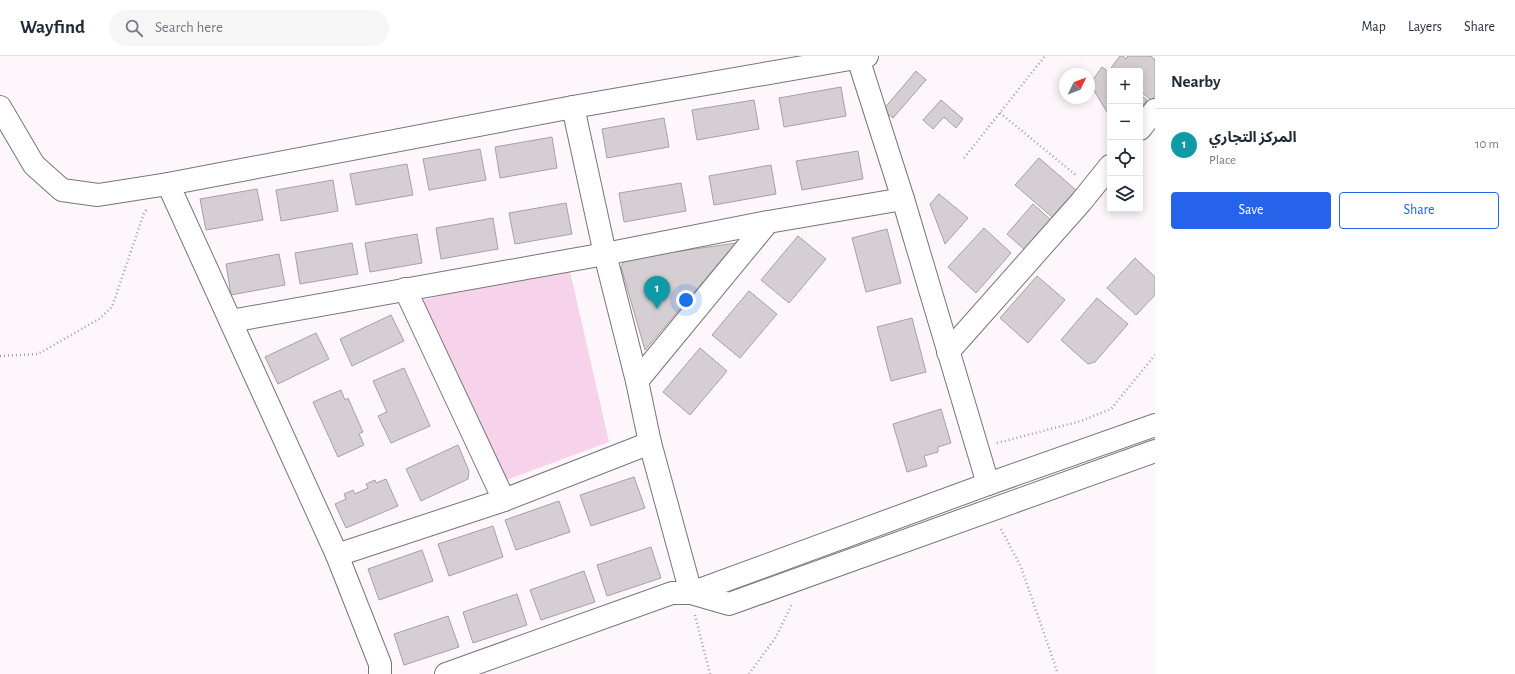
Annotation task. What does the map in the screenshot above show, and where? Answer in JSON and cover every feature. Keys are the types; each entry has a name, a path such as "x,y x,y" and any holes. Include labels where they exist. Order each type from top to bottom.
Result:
{"street":[{"path":"0,107 34,165 62,190 98,195 168,184 573,107 863,57 903,199 988,484"},
{"path":"573,107 605,254 637,380 650,443 690,593"},
{"path":"1143,125 1155,110"},
{"path":"948,352 1107,170"},
{"path":"168,184 337,555 380,664 380,674"},
{"path":"231,321 605,254 768,222 903,199"},
{"path":"637,380 768,222"},
{"path":"405,289 504,500"},
{"path":"690,593 988,484 1155,425"},
{"path":"337,555 504,500 650,443"},
{"path":"446,674 672,593 690,593 729,604 1155,451"}],"path":[{"path":"964,158 1045,56"},
{"path":"1000,113 1092,188"},
{"path":"0,356 38,354 99,319 112,307 144,213 168,184"},
{"path":"977,448 1081,421 1111,409 1155,355"},
{"path":"992,510 1021,567 1058,674"},
{"path":"749,674 776,637 805,577"},
{"path":"690,593 710,674"}],"shaded area":[{"path":"569,267 609,442 506,480 422,300"}],"building":[{"path":"1120,56 1123,56 1126,59 1128,56 1151,56 1155,60 1155,96 1151,100 1143,93 1143,68 1111,68"},
{"path":"1102,67 1107,71 1107,112 1095,92 1095,77"},
{"path":"916,71 926,80 893,118 883,110"},
{"path":"841,87 846,116 784,127 779,98"},
{"path":"1143,97 1147,100 1143,105"},
{"path":"754,100 759,129 697,140 692,110"},
{"path":"941,100 963,119 956,128 944,117 933,129 923,120"},
{"path":"664,118 669,147 607,158 602,129"},
{"path":"552,137 557,168 500,178 495,147"},
{"path":"480,149 486,180 429,190 423,159"},
{"path":"858,151 863,179 802,190 796,161"},
{"path":"1039,158 1076,190 1052,217 1015,185"},
{"path":"407,164 413,195 356,205 350,174"},
{"path":"771,165 776,194 714,205 709,176"},
{"path":"333,180 338,211 281,221 276,190"},
{"path":"681,183 686,211 624,222 619,193"},
{"path":"257,189 263,220 206,230 200,199"},
{"path":"939,194 968,218 945,244 930,204"},
{"path":"566,203 572,234 515,244 509,213"},
{"path":"1033,204 1051,220 1025,250 1007,234"},
{"path":"493,218 498,249 441,259 436,228"},
{"path":"984,228 1011,253 976,293 948,267"},
{"path":"887,229 901,283 866,292 852,238"},
{"path":"417,234 422,263 370,272 365,243"},
{"path":"798,236 826,259 789,303 761,280"},
{"path":"352,243 358,274 300,284 295,253"},
{"path":"736,243 645,350 621,267 625,259"},
{"path":"279,254 285,285 231,295 226,264"},
{"path":"1135,258 1155,277 1155,295 1136,315 1107,288"},
{"path":"1037,276 1065,300 1028,343 1000,318"},
{"path":"749,291 777,314 740,358 712,335"},
{"path":"1097,298 1128,324 1095,362 1088,364 1061,340"},
{"path":"391,315 404,341 352,366 340,339"},
{"path":"912,318 926,372 891,381 877,327"},
{"path":"316,333 329,359 278,384 265,357"},
{"path":"700,348 727,371 690,415 663,392"},
{"path":"404,368 430,426 391,443 378,416 387,412 373,381"},
{"path":"341,390 345,400 348,398 363,432 359,434 364,445 338,457 313,402"},
{"path":"941,409 951,443 938,447 938,452 924,456 927,466 907,472 893,424"},
{"path":"458,445 469,471 468,479 421,501 406,469"},
{"path":"634,477 645,508 591,526 580,495"},
{"path":"386,479 398,506 346,528 335,504 346,499 344,494 353,490 355,494 368,488 366,484 375,480 376,483"},
{"path":"559,501 570,532 516,550 505,520"},
{"path":"493,526 503,557 449,576 438,544"},
{"path":"651,547 661,578 607,596 597,565"},
{"path":"422,550 433,581 379,600 368,569"},
{"path":"584,571 595,602 541,620 530,590"},
{"path":"517,594 527,625 473,643 463,612"},
{"path":"448,616 459,647 404,665 394,634"}],"place":[{"name":"المركز التجاري","path":"657,309"}]}
